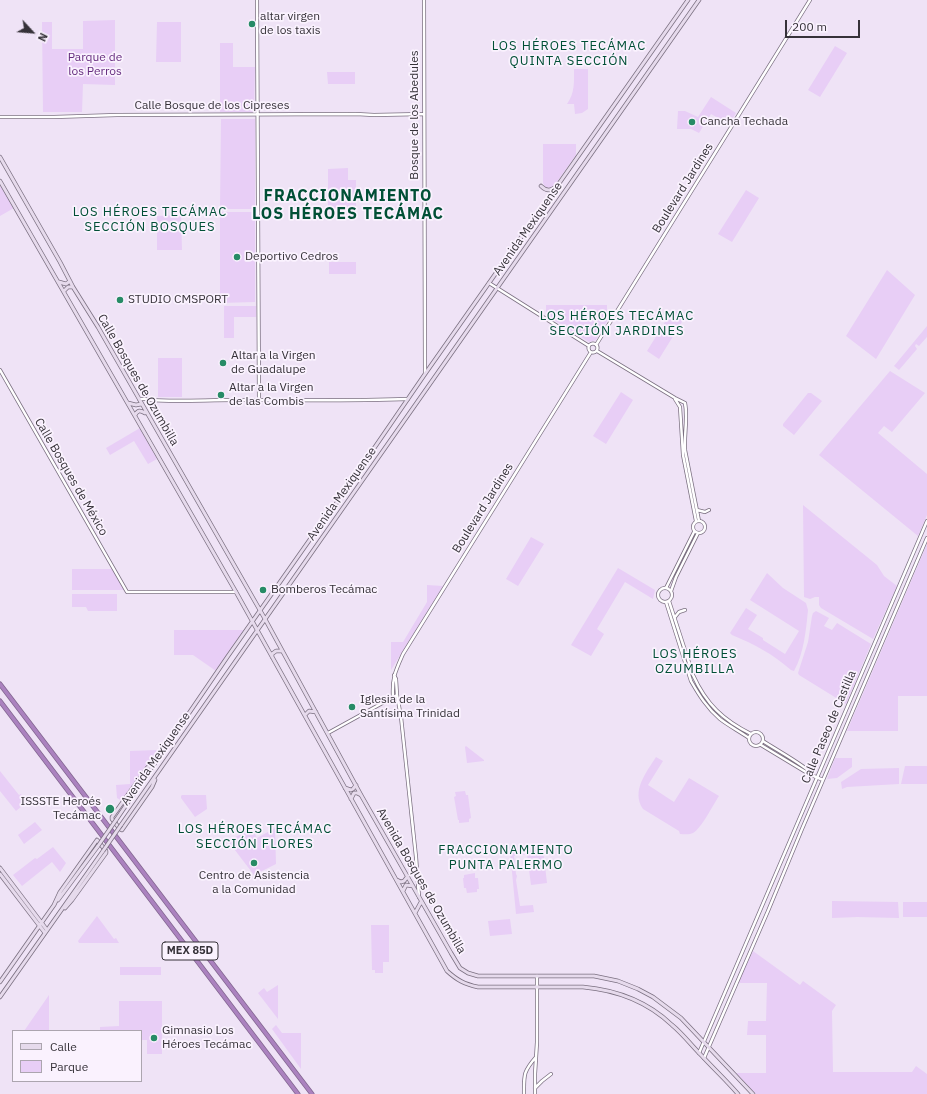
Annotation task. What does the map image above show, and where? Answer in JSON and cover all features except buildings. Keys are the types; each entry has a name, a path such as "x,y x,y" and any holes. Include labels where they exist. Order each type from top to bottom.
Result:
{"highway":[{"name":"MEX 85D","path":"0,684 312,1094"},
{"name":"MEX 85D","path":"0,701 298,1094"}],"main road":[{"name":"Avenida Mexiquense","path":"0,982 40,924 98,846 252,622 688,0"},
{"name":"Avenida Mexiquense","path":"0,998 698,0"},
{"name":"Calle Bosques de Ozumbilla","path":"0,158 260,611"},
{"name":"Calle Bosques de Ozumbilla","path":"0,181 252,622"},
{"path":"541,186 544,189 549,190 553,189 560,182"},
{"path":"59,282 66,284 70,281"},
{"path":"64,291 68,287 73,287"},
{"path":"127,402 136,406 141,404"},
{"path":"135,415 139,410 147,414"},
{"name":"Avenida Bosques de Ozumbilla","path":"260,611 361,795 460,968 468,973 478,976 594,976 618,981 638,989 653,997 681,1018 753,1094"},
{"name":"Avenida Bosques de Ozumbilla","path":"252,622 447,971 456,979 478,987 583,987 597,988 626,996 641,1003 672,1024 738,1094"},
{"path":"272,657 272,654 276,651 282,651"},
{"path":"305,715 309,711 316,712"},
{"path":"157,759 147,768 112,817 120,830 122,830 152,787 158,774"},
{"path":"344,788 351,790 356,784"},
{"path":"351,799 354,793 361,795"},
{"path":"54,905 60,892 96,840 98,841 106,853 72,900 57,917"},
{"path":"0,868 40,924"},
{"path":"0,874 46,931"},
{"path":"397,880 401,882 404,881 408,876"},
{"path":"402,890 406,886 413,886"},
{"path":"415,913 421,902"}],"street":[{"path":"256,0 259,400"},
{"name":"Bosque de los Abedules","path":"424,0 425,374"},
{"name":"Boulevard Jardines","path":"596,345 810,0"},
{"name":"Calle Bosque de los Cipreses","path":"0,117 54,118 117,115 424,114"},
{"path":"489,283 589,346 588,349 591,352 593,353 597,351 685,403 685,450 698,521"},
{"path":"589,346 591,344 596,345 598,348 597,351"},
{"name":"Boulevard Jardines","path":"394,675 403,654 591,352"},
{"name":"Calle Bosques de México","path":"0,370 127,592 236,592"},
{"path":"675,398 680,407 683,455 698,521"},
{"path":"139,399 408,399"},
{"path":"141,404 148,400"},
{"path":"681,422 685,424"},
{"path":"697,510 702,512 709,510"},
{"path":"696,533 701,533 705,527 702,522 698,521"},
{"path":"696,533 692,526 698,521"},
{"name":"Calle Paseo de Castilla","path":"699,1052 927,521"},
{"path":"668,602 663,602 660,600 658,594 662,589 666,588 696,533"},
{"path":"668,602 672,596 671,590 696,533"},
{"name":"Calle Paseo de Castilla","path":"704,1058 927,538"},
{"path":"666,588 671,590"},
{"path":"668,602 675,617 693,675 705,698 715,710 740,729 751,734 757,732 760,734 762,736 762,743"},
{"path":"668,602 695,688 707,706 719,718 749,738 749,741 753,746 756,747 762,743"},
{"path":"675,617 679,612 685,610"},
{"path":"394,675 396,679 401,717 419,897"},
{"path":"393,697 394,675"},
{"path":"328,733 397,695"},
{"path":"847,707 852,710"},
{"path":"749,738 751,734"},
{"path":"762,743 809,774 823,780"},
{"path":"820,771 825,775"},
{"path":"814,785 817,783 820,785 820,788"},
{"path":"535,1094 537,976"},
{"path":"524,1094 524,1074 527,1067 536,1057"},
{"path":"535,1089 551,1074"}],"green space":[{"name":"Parque de los Perros","path":"115,20 115,85 83,84 82,112 43,112 42,22 52,22 52,49 83,49 83,21"},
{"path":"157,22 181,22 181,62 156,62"},
{"path":"220,43 233,43 233,67 255,67 254,112 220,112"},
{"path":"835,46 847,53 820,97 808,90"},
{"path":"574,69 588,69 588,109 582,113 575,114 574,104 567,104 573,92"},
{"path":"327,72 355,72 355,84 328,84"},
{"path":"711,97 736,113 729,124 711,114 699,133 691,129 677,129 678,111 685,111 698,117"},
{"path":"221,119 255,119 255,209 220,209"},
{"path":"543,144 576,144 576,155 554,186 550,188 545,187 543,183"},
{"path":"348,168 348,180 356,180 356,208 328,208 328,169"},
{"path":"0,184 14,208 0,216"},
{"path":"746,190 759,198 732,242 718,234"},
{"name":"Deportivo Cedros","path":"220,212 255,212 255,302 220,303"},
{"path":"181,215 182,250 157,250 157,216"},
{"path":"329,262 356,262 356,274 329,274"},
{"path":"887,270 915,295 876,359 846,336"},
{"path":"546,305 607,305 607,311 613,311 596,340 589,342 546,315"},
{"path":"224,306 256,306 256,317 234,317 234,338 224,338"},
{"path":"673,309 685,317 659,359 647,351"},
{"path":"927,326 927,337 919,346 916,344 915,346 917,349 899,370 894,366"},
{"path":"158,358 182,358 182,397 158,397"},
{"path":"890,371 925,393 892,432 884,426 878,433 927,474 927,515 918,536 819,455"},
{"path":"621,392 633,400 606,444 593,436"},
{"path":"808,393 811,393 822,401 794,435 783,426 783,424"},
{"path":"140,428 157,459 148,464 134,441 110,455 106,448"},
{"path":"803,505 877,565 884,576 897,586 873,639 821,608 819,605 819,597 810,599 804,597"},
{"path":"531,537 544,544 518,586 506,579"},
{"path":"927,544 927,696 898,696 898,731 847,731"},
{"path":"618,568 655,590 653,599 625,582 597,629 604,634 591,656 571,645"},
{"path":"72,569 112,569 124,590 72,590"},
{"path":"767,573 783,588 806,603 808,610 802,649 794,671 763,650 730,633 746,608 757,615 748,629 785,654 799,631 750,600"},
{"path":"427,585 443,586 391,670 391,642 403,642 427,602"},
{"path":"72,594 117,594 117,611 88,611 86,607 72,607"},
{"path":"816,611 829,618 824,626 832,630 837,623 871,644 846,704 798,673 808,642 812,616"},
{"path":"174,630 244,630 216,671 193,655 174,655"},
{"path":"466,746 484,760 484,761 467,763"},
{"path":"157,750 156,755 146,766 122,801 117,798 116,785 130,784 130,751"},
{"path":"656,757 663,761 648,785 674,802 689,778 719,796 703,822 693,833 680,834 679,831 643,809 640,802 639,789 644,776"},
{"path":"835,758 852,758 852,767 837,778 827,779"},
{"path":"905,766 927,766 927,784 901,784"},
{"path":"899,768 899,784 847,787 842,789 841,782 861,769"},
{"path":"0,771 19,795 21,794 27,802 16,811 0,791"},
{"path":"465,791 466,795 468,795 471,818 469,819 469,822 459,823 454,797 456,796 455,792"},
{"path":"182,795 206,795 207,809 195,817 181,798"},
{"path":"35,822 42,830 24,844 18,835"},
{"path":"252,828 257,838 275,828 276,864 254,875 228,841"},
{"path":"53,847 66,863 60,872 52,862 22,886 13,875 35,858 37,859"},
{"path":"526,848 527,851 543,849 547,883 531,885 527,854 514,856 520,906 533,905 534,912 516,914 510,851 512,849"},
{"path":"475,873 475,878 478,878 479,889 477,889 477,892 467,893 466,888 464,888 464,875"},
{"path":"832,901 898,902 899,918 832,918"},
{"path":"903,902 927,902 927,917 903,917"},
{"path":"97,916 114,939 116,938 119,943 79,943 78,941"},
{"path":"510,919 512,934 490,936 488,921"},
{"path":"371,925 389,925 389,962 383,962 383,973 375,973 375,970 372,970"},
{"path":"753,951 800,985 803,981 836,1005 832,1011 833,1072 912,1072 916,1066 927,1074 927,1094 756,1094 736,1073 766,1073 766,1035 747,1035 748,1021 766,1021 767,983 738,983"},
{"path":"120,967 161,967 161,975 120,975"},
{"path":"278,985 278,1019 258,993 264,988 267,992"},
{"path":"49,995 49,1030 25,1030"},
{"path":"119,1001 162,1001 162,1054 147,1054 147,1040 142,1040 142,1030 100,1030 100,1027 119,1026"},
{"path":"276,1025 282,1033 301,1033 301,1069 272,1029"}],"place":[{"name":"altar virgen de los taxis","path":"252,24"},
{"name":"Cancha Techada","path":"692,122"},
{"name":"Deportivo Cedros","path":"237,257"},
{"name":"STUDIO CMSPORT","path":"120,300"},
{"name":"Altar a la Virgen de Guadalupe","path":"223,363"},
{"name":"Altar a la Virgen de las Combis","path":"221,395"},
{"name":"Bomberos Tecámac","path":"263,590"},
{"name":"Iglesia de la Santísima Trinidad","path":"352,707"},
{"name":"ISSSTE Heroés Tecámac","path":"110,809"},
{"name":"Centro de Asistencia a la Comunidad","path":"254,863"},
{"name":"Gimnasio Los Héroes Tecámac","path":"154,1038"}],"district":[{"name":"LOS HÉROES TECÁMAC QUINTA SECCIÓN","path":"569,54"},
{"name":"FRACCIONAMIENTO LOS HÉROES TECÁMAC","path":"348,205"},
{"name":"LOS HÉROES TECÁMAC SECCIÓN BOSQUES","path":"150,220"},
{"name":"LOS HÉROES TECÁMAC SECCIÓN JARDINES","path":"617,324"},
{"name":"LOS HÉROES OZUMBILLA","path":"695,662"},
{"name":"LOS HÉROES TECÁMAC SECCIÓN FLORES","path":"255,836"},
{"name":"FRACCIONAMIENTO PUNTA PALERMO","path":"506,858"}]}
